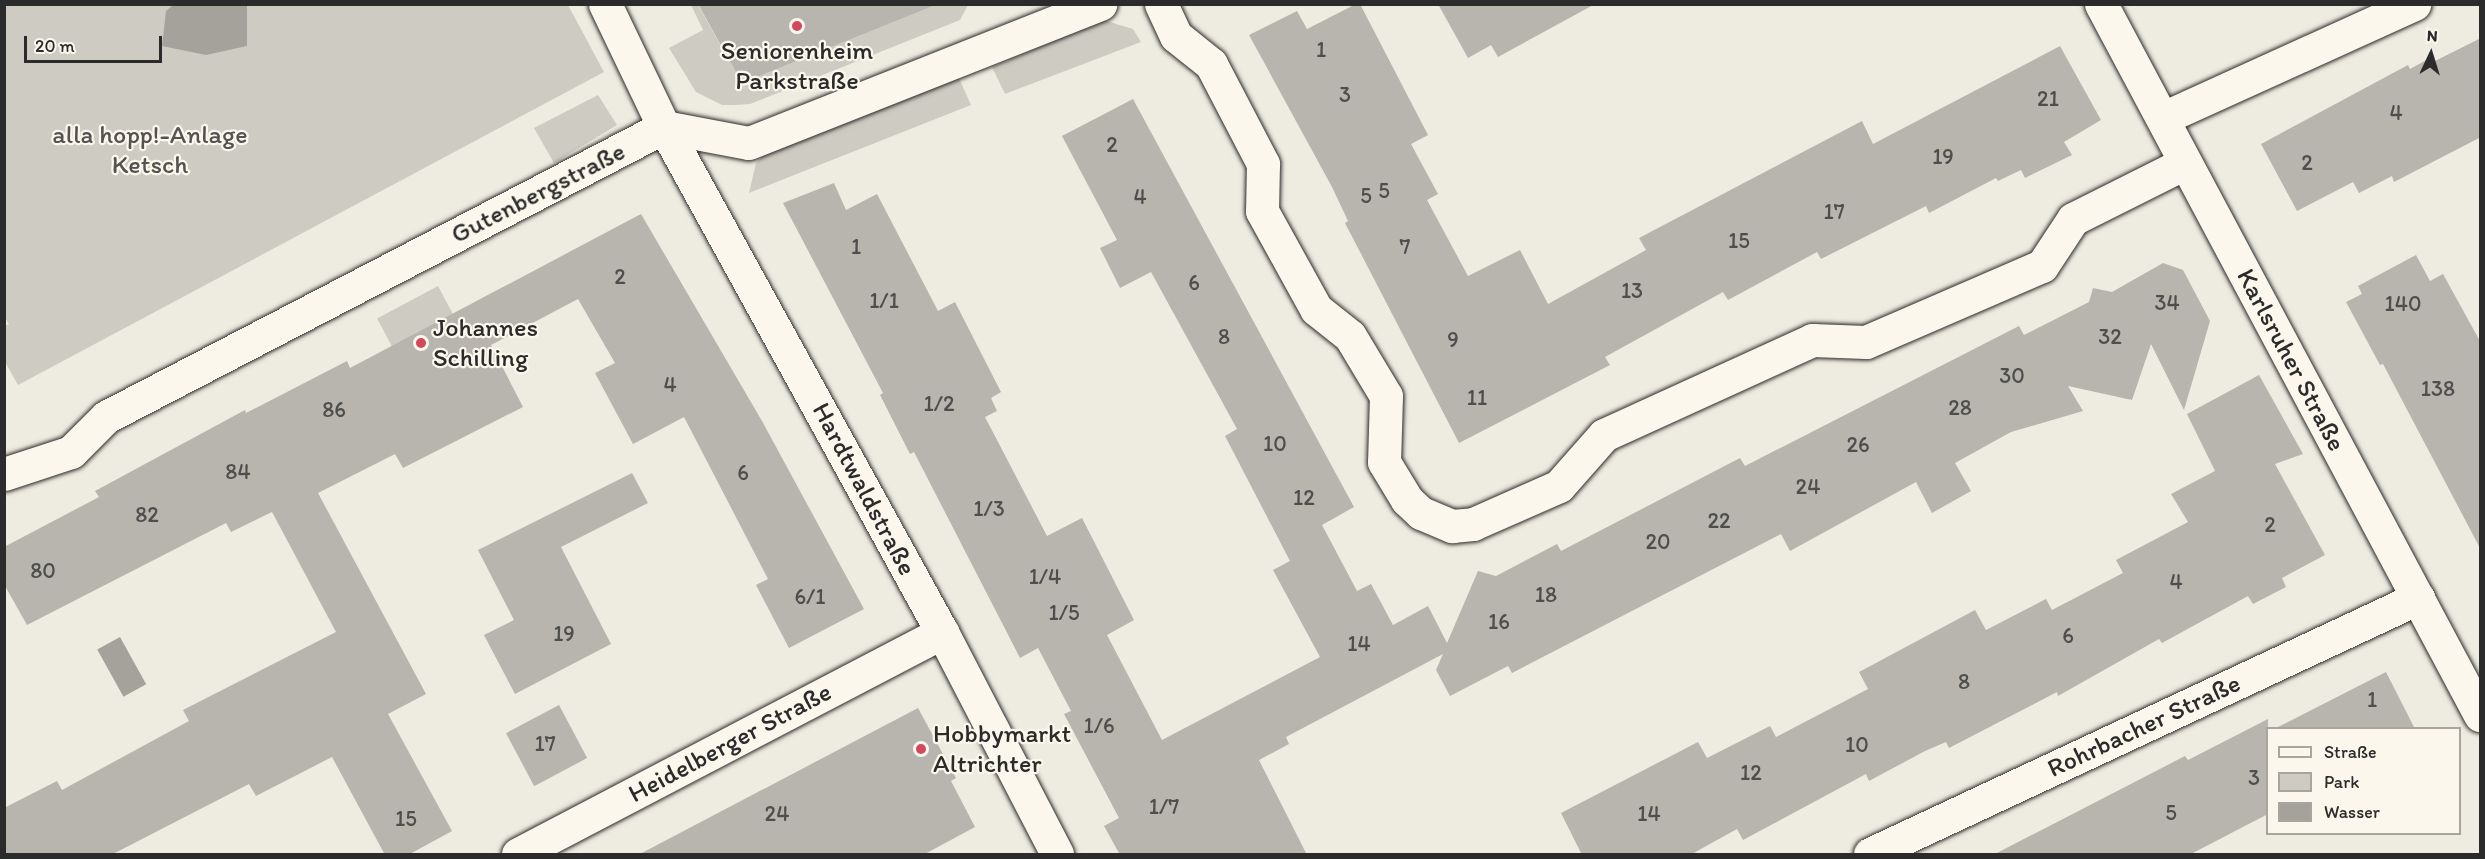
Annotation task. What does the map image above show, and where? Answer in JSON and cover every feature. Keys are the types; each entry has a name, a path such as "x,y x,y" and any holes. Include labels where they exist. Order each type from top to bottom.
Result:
{"street":[{"name":"Hardtwaldstraße","path":"604,4 664,127 942,632 1057,855"},
{"path":"664,127 749,143 1100,4"},
{"path":"1161,4 1176,36 1211,64 1263,164 1262,212 1316,309 1350,336 1386,396 1384,462 1407,500 1421,513 1452,526 1473,524 1559,486 1604,435 1812,340 1866,342 2042,266 2073,219 2186,163"},
{"name":"Karlsruher Straße","path":"2101,4 2481,715"},
{"path":"2163,118 2414,4"},
{"name":"Gutenbergstraße","path":"4,474 71,452 106,417 664,127"},
{"name":"Rohrbacher Straße","path":"1870,855 2418,598"},
{"name":"Heidelberger Straße","path":"518,855 942,632"}],"green space":[{"name":"alla hopp!-Anlage Ketsch","path":"4,5 568,5 604,72 18,385 4,360 5,326 9,324 4,316"},
{"path":"691,5 698,5 742,83 935,5 968,5 960,20 750,104 722,105 696,92 669,48 703,30"},
{"path":"1103,20 1133,29 1141,42 1005,94 992,67"},
{"path":"958,76 971,105 749,193 756,163 767,152"},
{"path":"598,95 617,125 554,163 534,128"},
{"path":"438,286 454,316 393,348 377,318"}],"water":[{"path":"173,5 247,5 247,46 206,55 162,46 166,11"},
{"path":"120,637 146,684 123,697 97,650"}],"building":[{"name":"Seniorenheim Parkstraße","path":"698,4 933,4 933,6 742,83"},
{"path":"1360,4 1428,135 1411,144 1438,194 1427,200 1468,276 1520,250 1548,304 1646,250 1639,238 1862,121 1873,144 2060,46 2101,120 2064,142 2072,155 2025,178 2021,170 1998,181 1996,178 1929,213 1926,206 1821,259 1817,252 1728,300 1723,292 1605,357 1610,365 1459,443 1345,223 1348,221 1332,187 1249,35 1297,11 1307,29"},
{"path":"1438,4 1595,4 1498,57 1491,45 1468,58"},
{"path":"2481,38 2481,137 2394,182 2392,176 2359,193 2353,182 2297,211 2261,144 2408,65 2410,69 2430,58 2433,62"},
{"path":"1133,99 1354,507 1322,525 1357,591 1371,584 1393,625 1428,606 1447,643 1478,571 1496,576 1557,544 1561,551 1740,458 1745,466 2019,326 2024,335 2089,302 2093,288 2112,292 2163,263 2183,270 2210,321 2184,410 2151,344 2132,400 2068,386 2083,411 2011,432 1955,463 1971,491 1932,513 1916,482 1790,551 1781,534 1512,673 1508,666 1450,696 1436,670 1443,654 1286,737 1289,744 1259,760 1307,855 1120,855 1104,826 1119,818 1064,714 1071,711 1038,648 1020,658 914,452 910,454 880,395 883,393 783,203 834,183 846,210 877,194 938,311 955,302 1001,392 991,398 997,411 985,417 1047,536 1082,518 1134,620 1107,635 1162,740 1320,657 1273,570 1290,561 1225,436 1237,429 1151,272 1120,288 1100,248 1117,240 1062,136"},
{"path":"641,214 762,421 864,609 789,648 756,585 768,579 684,417 633,444 595,373 615,363 578,299 491,345 523,407 403,468 395,454 318,493 426,694 388,714 452,831 408,855 385,855 332,757 256,796 249,784 111,855 4,855 4,808 57,781 62,790 189,721 183,710 336,632 272,512 231,532 226,523 27,625 4,584 4,547 99,497 95,491 245,410 246,413 347,361 350,368"},
{"path":"2416,255 2430,281 2443,274 2481,343 2481,550 2383,364 2380,365 2346,302 2362,294 2358,286"},
{"path":"2259,375 2303,454 2275,464 2325,555 2282,578 2286,587 2253,604 2248,596 2162,643 2159,639 2058,696 2057,692 1949,748 1946,742 1925,751 1869,781 1866,774 1743,840 1737,829 1690,855 1582,855 1561,813 1698,742 1707,758 1770,726 1776,737 1868,689 1859,672 1975,610 1986,630 2046,599 2052,610 2123,573 2116,560 2188,522 2171,494 2215,471 2187,414"},
{"path":"632,473 648,503 561,547 611,644 515,694 484,635 514,620 478,550"},
{"path":"2386,672 2414,727 2278,727"},
{"path":"559,705 587,758 534,786 506,733"},
{"path":"918,708 956,778 951,781 975,827 923,855 638,855"},
{"path":"2268,719 2268,727 2266,727 2266,815 2189,855 1993,855 2185,756 2188,760"}],"place":[{"name":"Seniorenheim Parkstraße","path":"797,26"},
{"name":"Johannes Schilling","path":"421,343"},
{"name":"Hobbymarkt Altrichter","path":"921,749"}]}
